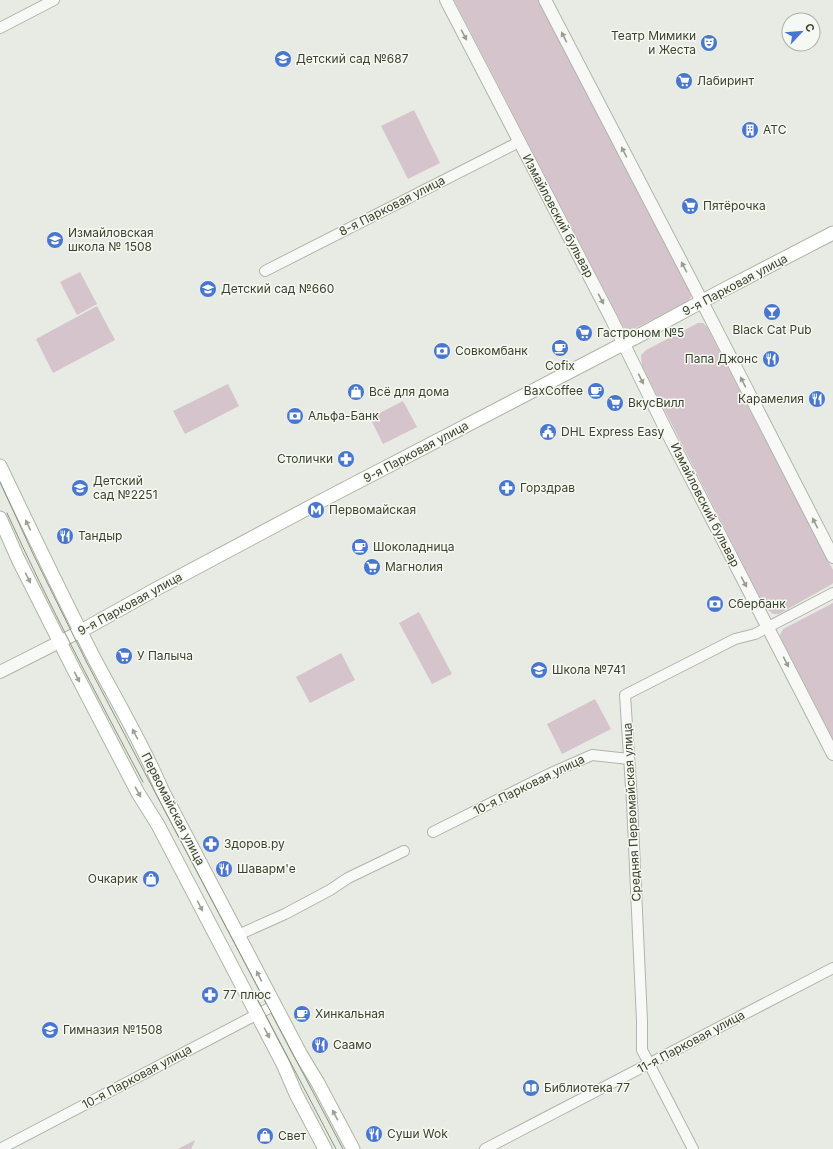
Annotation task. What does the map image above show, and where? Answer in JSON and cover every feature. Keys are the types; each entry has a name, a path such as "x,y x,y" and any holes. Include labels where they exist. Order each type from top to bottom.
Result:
{"main road":[{"name":"9-я Парковая улица","path":"81,631 325,499 624,344 723,290 833,233"},
{"name":"Первомайская улица","path":"0,466 45,560 95,659 153,768 162,790 301,1055 318,1083 353,1149"},
{"name":"Первомайская улица","path":"0,518 18,559 60,642 257,1014 325,1149"}],"street":[{"path":"0,28 54,0"},
{"name":"Измайловский бульвар","path":"446,0 624,344 668,434 833,754"},
{"path":"545,0 833,557"},
{"name":"8-я Парковая улица","path":"265,271 519,142"},
{"name":"Средняя Первомайская улица","path":"693,1149 642,1050 642,1021 625,695 735,639 755,634 833,593"},
{"name":"9-я Парковая улица","path":"0,672 81,631"},
{"name":"10-я Парковая улица","path":"433,832 592,754 629,759"},
{"path":"238,935 285,914 330,890 348,878 404,851"},
{"name":"11-я Парковая улица","path":"485,1149 833,968"},
{"name":"10-я Парковая улица","path":"0,1149 275,1005"}],"shaded area":[{"path":"454,0 540,0 691,290 691,297 687,302 634,329 629,330 624,328"},
{"path":"414,110 440,163 408,179 381,126"},
{"path":"80,272 97,304 77,315 60,282"},
{"path":"97,306 115,340 53,373 36,339"},
{"path":"698,323 703,323 707,327 833,570 832,584 779,614 773,614 763,603 642,366 641,355 646,350"},
{"path":"228,384 239,406 185,434 173,411"},
{"path":"403,401 417,427 383,444 370,418"},
{"path":"833,603 833,739 780,635 783,629"},
{"path":"419,612 452,674 432,684 399,623"},
{"path":"341,653 355,680 310,703 296,677"},
{"path":"595,699 611,729 562,754 547,724"},
{"path":"195,1140 191,1149 178,1149"}],"tram line":[{"path":"0,482 34,556 87,663 343,1149"},
{"path":"7,513 56,615 143,782"},
{"path":"254,993 336,1149"}],"place":[{"name":"Театр Мимики и Жеста","path":"709,43"},
{"name":"Детский сад №687","path":"283,59"},
{"name":"Лабиринт","path":"684,81"},
{"name":"АТС","path":"750,130"},
{"name":"Пятёрочка","path":"690,206"},
{"name":"Измайловская школа № 1508","path":"55,240"},
{"name":"Детский сад №660","path":"208,289"},
{"name":"Black Cat Pub","path":"772,312"},
{"name":"Гастроном №5","path":"584,333"},
{"name":"Cofix","path":"560,348"},
{"name":"Совкомбанк","path":"442,351"},
{"name":"Папа Джонс","path":"771,359"},
{"name":"BaxCoffee","path":"596,391"},
{"name":"Всё для дома","path":"356,392"},
{"name":"Карамелия","path":"817,399"},
{"name":"ВкусВилл","path":"615,403"},
{"name":"Альфа-Банк","path":"295,416"},
{"name":"DHL Express Easy","path":"548,432"},
{"name":"Столички","path":"346,459"},
{"name":"Детский сад №2251","path":"80,488"},
{"name":"Горздрав","path":"507,488"},
{"name":"Первомайская","path":"316,510"},
{"name":"Тандыр","path":"65,536"},
{"name":"Шоколадница","path":"360,547"},
{"name":"Магнолия","path":"372,567"},
{"name":"Сбербанк","path":"715,604"},
{"name":"У Палыча","path":"124,656"},
{"name":"Школа №741","path":"539,670"},
{"name":"Здоров.ру","path":"211,844"},
{"name":"Шаварм'е","path":"224,869"},
{"name":"Очкарик","path":"151,879"},
{"name":"77 плюс","path":"210,995"},
{"name":"Хинкальная","path":"302,1014"},
{"name":"Гимназия №1508","path":"50,1030"},
{"name":"Саамо","path":"320,1045"},
{"name":"Библиотека 77","path":"531,1088"},
{"name":"Суши Wok","path":"374,1134"},
{"name":"Свет","path":"265,1136"}]}
